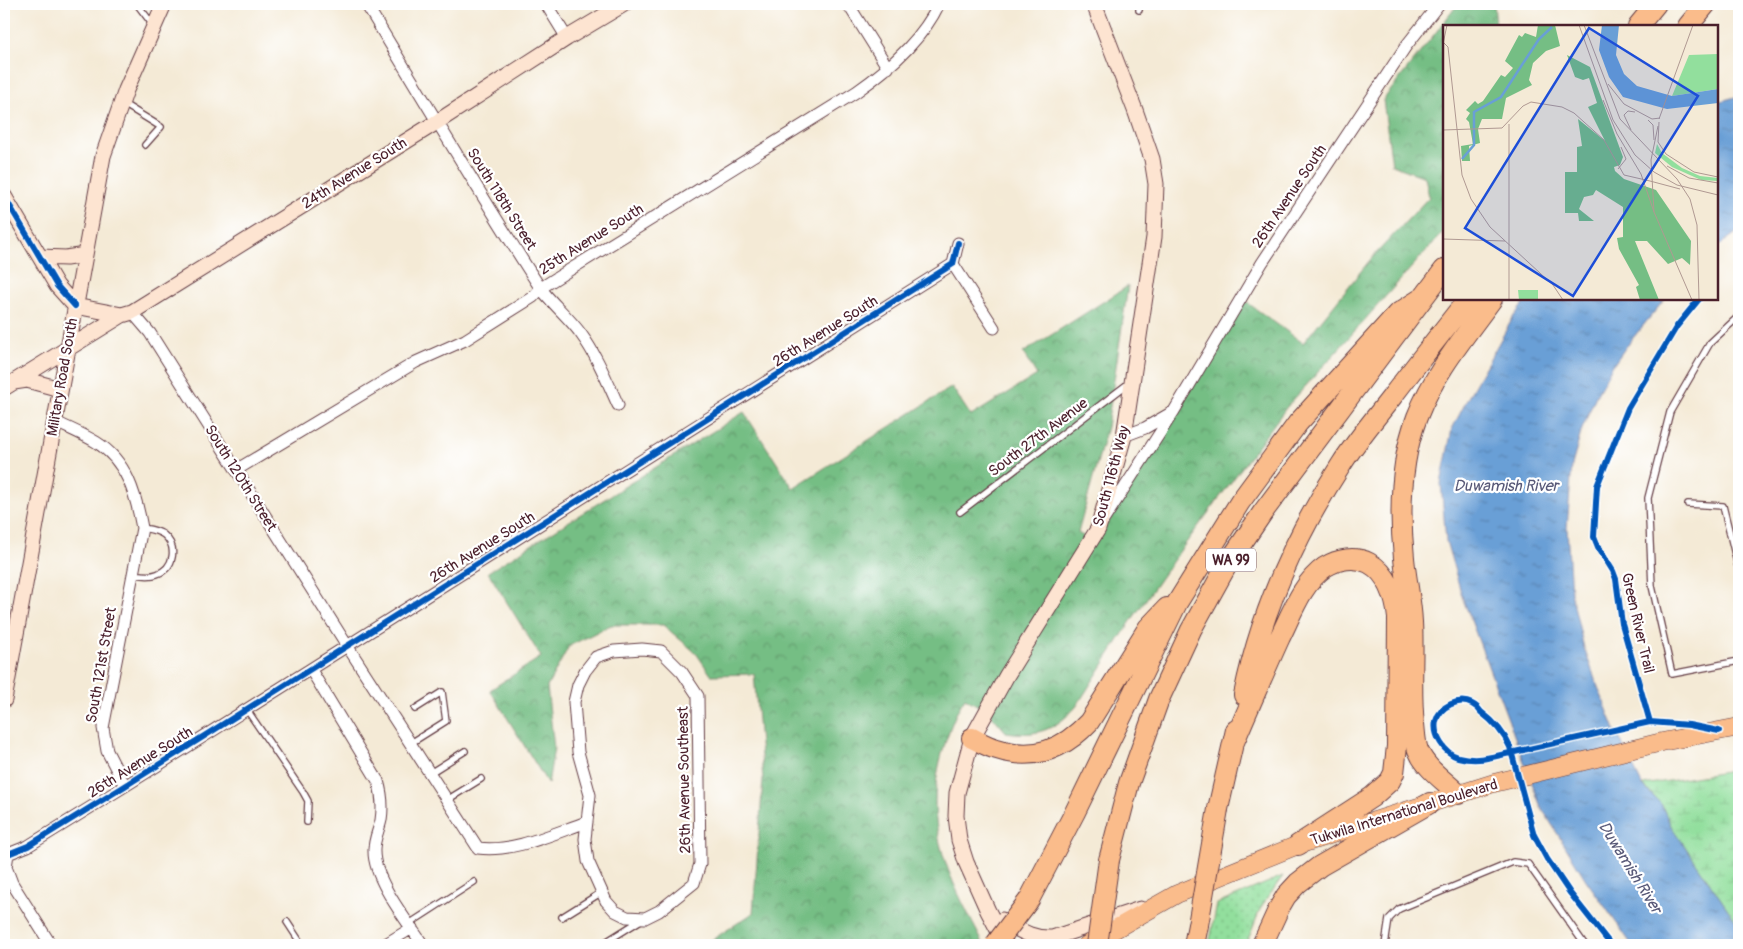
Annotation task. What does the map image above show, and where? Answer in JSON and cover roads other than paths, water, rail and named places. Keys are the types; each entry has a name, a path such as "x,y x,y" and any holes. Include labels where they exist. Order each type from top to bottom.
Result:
{"highway":[{"path":"1639,25 1656,4"},
{"path":"1689,25 1706,4"},
{"name":"WA 99","path":"1097,945 1109,860 1129,783 1159,699 1190,630 1227,565 1264,512 1443,271"},
{"path":"995,945 1029,900 1075,812 1185,588 1240,502 1298,423 1396,314 1422,298"},
{"path":"1194,945 1218,809 1248,676 1268,606 1314,509 1342,463 1363,433 1467,300"},
{"path":"1458,794 1423,760 1416,742 1412,705 1412,623 1401,517 1402,489 1409,442 1426,397 1454,352 1491,300"},
{"path":"1234,742 1265,668 1305,589 1325,568 1338,561 1356,560 1374,566 1391,589 1397,605 1397,746 1394,773 1390,781 1372,797 1298,844"},
{"path":"972,738 997,749 1022,754 1036,754 1064,744 1077,735 1089,722 1148,628 1185,588"},
{"path":"1262,945 1279,908 1286,896 1298,883 1320,866 1430,803"}],"main road":[{"name":"Tukwila International Boulevard","path":"1087,945 1160,902 1298,844 1494,783 1662,742 1739,726"}],"street":[{"name":"Military Road South","path":"4,700 7,665 103,156 122,103 164,4"},
{"name":"South 118th Street","path":"366,4 540,288 568,317 596,357 618,405"},
{"path":"546,4 567,38"},
{"name":"24th Avenue South","path":"68,348 437,122 567,38 624,4"},
{"path":"848,4 888,68"},
{"name":"25th Avenue South","path":"236,470 416,362 464,340 532,297 540,288 856,92 888,68 910,46 928,23 939,4"},
{"name":"South 116th Way","path":"1006,945 966,862 959,840 956,816 957,793 972,738 1007,675 1098,529 1124,436 1154,237 1156,184 1152,159 1094,4"},
{"name":"26th Avenue South","path":"1098,529 1174,411 1262,263 1400,55 1439,4"},
{"path":"4,196 57,286 76,306 127,313"},
{"path":"958,243 954,264 994,328"},
{"path":"40,257 66,258 84,256"},
{"name":"26th Avenue South","path":"6,852 28,846 125,786 954,264"},
{"name":"South 120th Street","path":"127,313 150,333 348,647"},
{"path":"8,385 68,348"},
{"path":"8,385 27,380 60,389"},
{"name":"26th Avenue South","path":"1124,436 1145,428 1174,411"},
{"name":"South 121st Street","path":"54,421 97,442 114,457 128,476 137,501 142,528 103,728 107,751 125,786"},
{"path":"348,647 478,848 491,850 510,847 587,822"},
{"name":"26th Avenue Southeast","path":"614,651 661,651 682,672 698,696 700,864 694,883 659,911 645,918 627,917 615,911 606,901 602,892 588,861 585,839 590,795 578,752 574,702 578,685 585,670 596,657 614,651"},
{"path":"311,670 378,781 382,806 381,819 374,843 375,864 379,877 423,945"},
{"path":"6,852 6,867 12,883 51,945"},
{"path":"988,911 1028,935 1052,938 1160,902"},
{"path":"384,945 411,926"}],"lane":[{"path":"137,4 154,27"},
{"path":"122,103 161,127 146,145"},
{"path":"1739,316 1710,343 1670,412 1648,498 1652,586 1672,674 1739,661"},
{"name":"South 27th Avenue","path":"960,512 1131,382"},
{"path":"1688,504 1723,506 1739,571"},
{"path":"133,574 156,574 170,564 172,558 173,549 170,541 163,534 142,528"},
{"path":"411,743 446,721 442,692 415,709"},
{"path":"247,710 304,792 308,801 307,822"},
{"path":"430,773 465,751"},
{"path":"447,800 481,779"},
{"path":"1385,945 1389,919 1399,909 1513,862 1528,864 1585,945"},
{"path":"411,926 474,882"},
{"path":"562,917 602,892"},
{"path":"601,945 645,918"},
{"path":"287,922 302,945"}],"water":[{"path":"1739,96 1739,231 1718,246 1718,102"},
{"name":"Duwamish River","path":"1526,300 1664,300 1611,368 1595,398 1582,429 1572,465 1567,528 1571,593 1584,648 1614,727 1642,785 1661,804 1671,826 1739,926 1739,945 1632,945 1586,880 1541,807 1463,599 1446,541 1441,483 1452,429 1514,316"}]}
